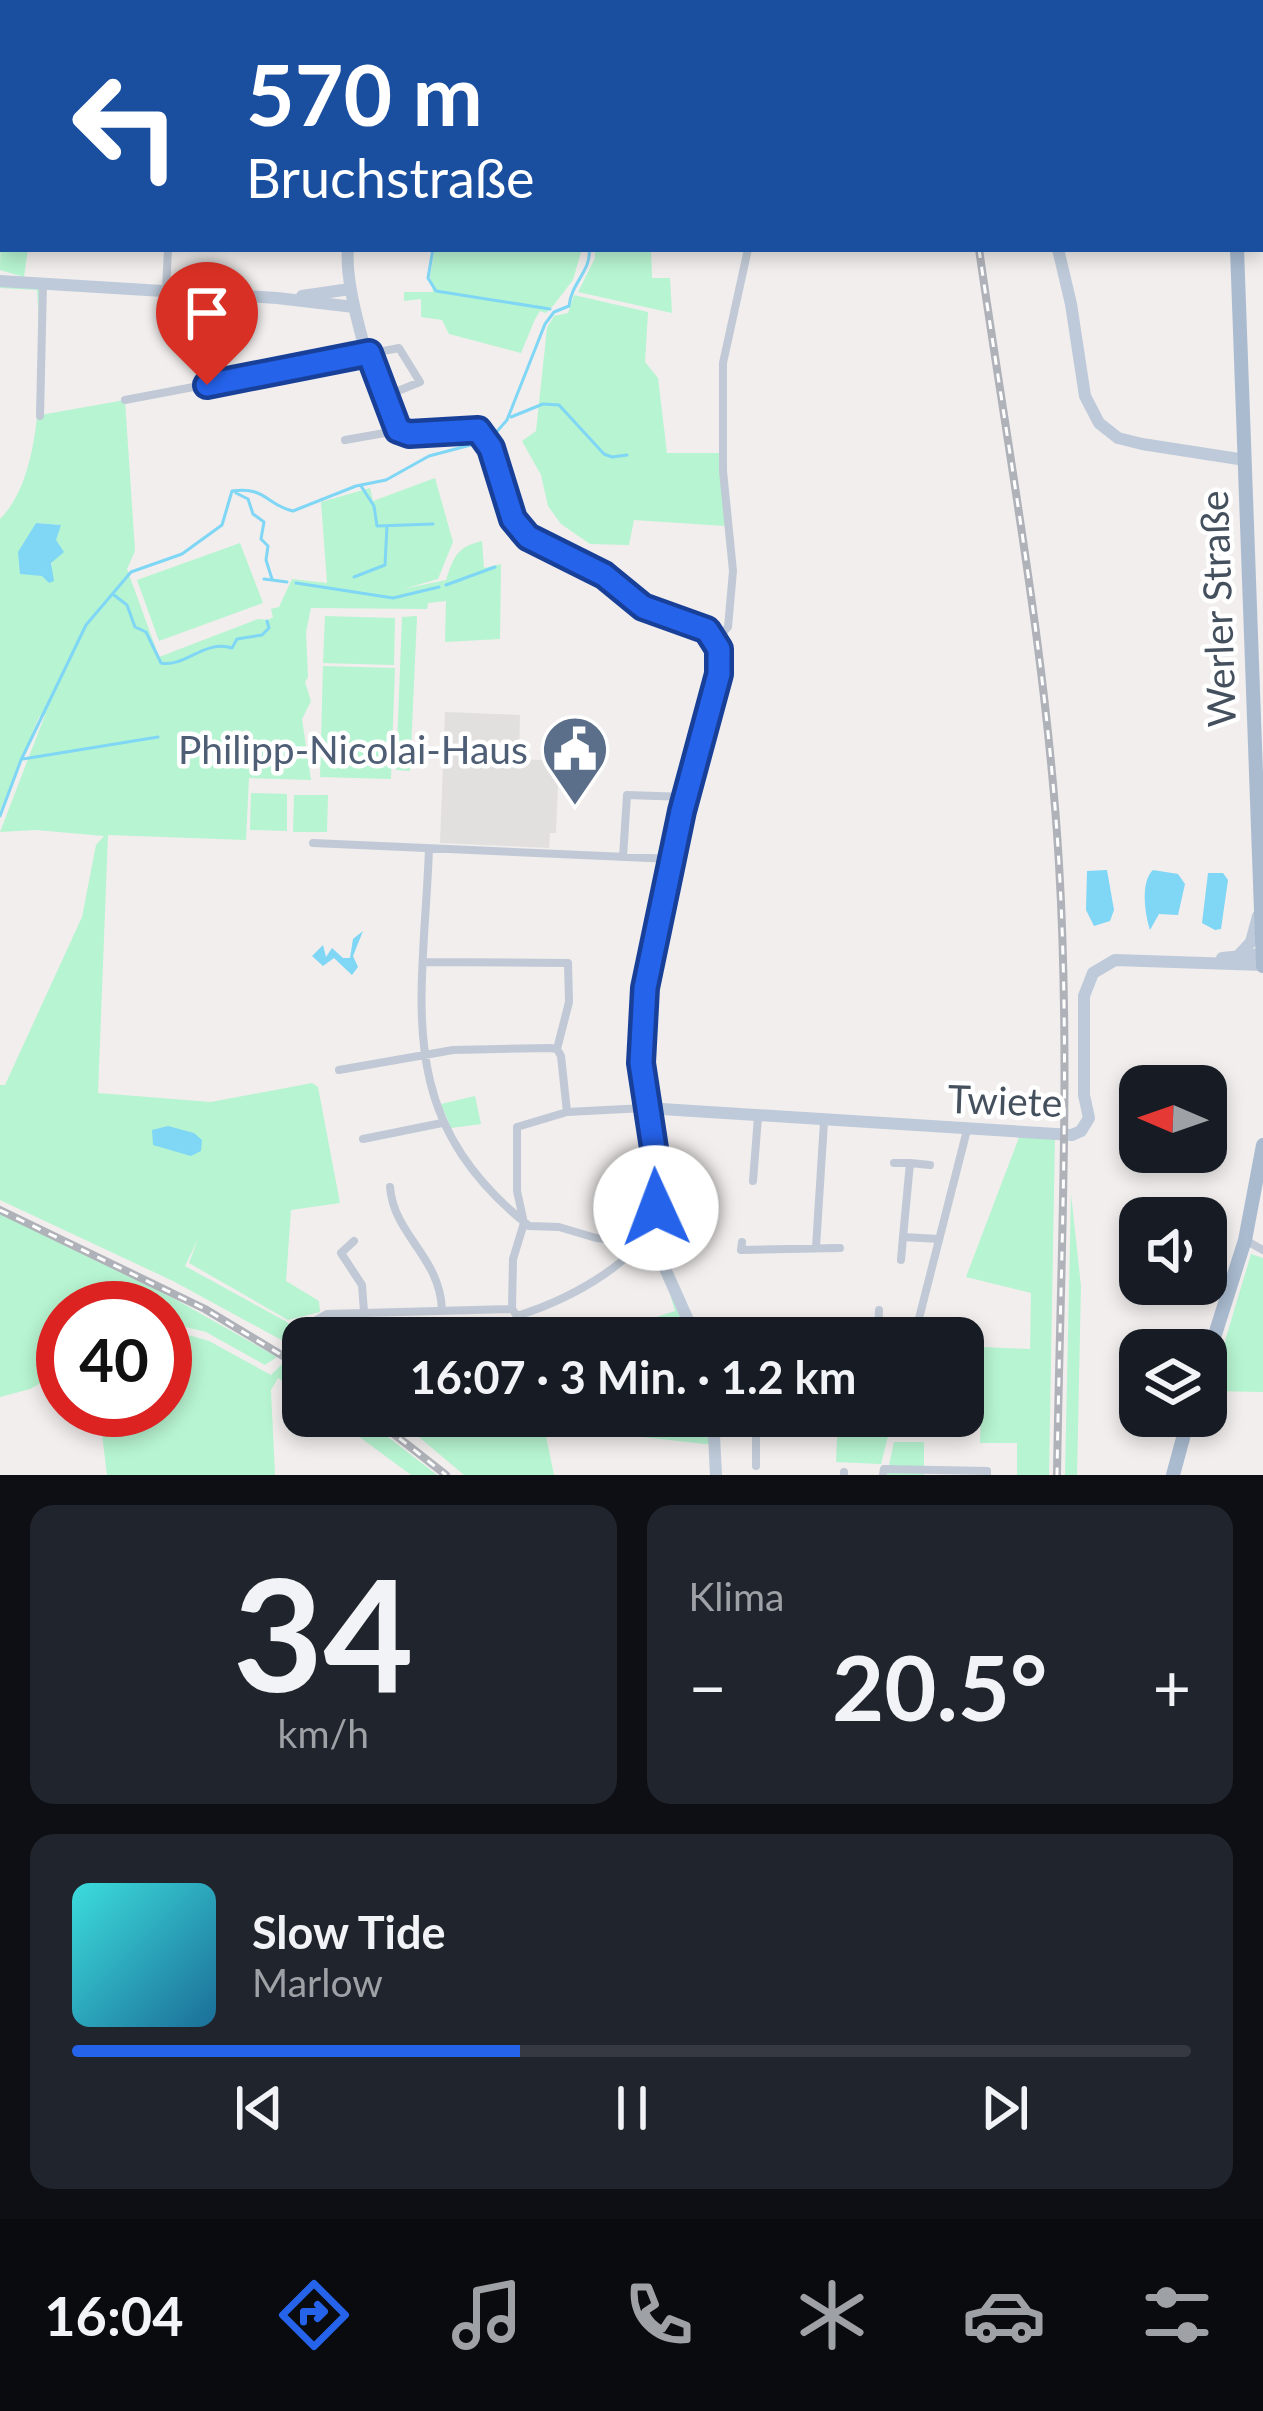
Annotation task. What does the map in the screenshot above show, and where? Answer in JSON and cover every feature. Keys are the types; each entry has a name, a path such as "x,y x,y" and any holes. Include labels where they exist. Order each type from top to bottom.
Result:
{"main road":[{"name":"Werler Straße","path":"1237,252 1263,966"},
{"path":"1217,1329 1245,1240 1263,1145"},
{"path":"1173,1475 1183,1437"}],"street":[{"path":"166,290 168,252"},
{"path":"348,252 350,290 398,430"},
{"path":"716,640 726,632 734,571 723,470 723,362 747,252"},
{"path":"1059,252 1085,396 1099,423 1118,438 1245,460"},
{"path":"0,281 355,307"},
{"path":"40,416 43,284"},
{"path":"277,298 350,290"},
{"path":"125,400 399,348 420,382 383,397"},
{"path":"345,440 398,430 409,434 478,430 491,448 513,519 528,537 604,575 643,607 701,627 716,640 721,665 671,859 645,988 641,1063 657,1168 648,1243 685,1317"},
{"path":"623,857 627,796 686,797"},
{"path":"313,843 671,859"},
{"path":"430,849 422,1054 442,1123 471,1168 524,1223 648,1243"},
{"path":"1239,955 1251,942 1260,909"},
{"name":"Twiete","path":"1207,961 1263,954"},
{"name":"Twiete","path":"646,1108 1066,1135 1081,1131 1089,1118 1084,1095 1084,996 1093,973 1115,960 1263,966"},
{"path":"424,962 568,963 569,1002 557,1049 567,1112"},
{"path":"339,1070 482,1048 557,1049"},
{"path":"646,1108 567,1112 517,1127 517,1191 524,1223 513,1259 512,1309 517,1316 569,1296 648,1243"},
{"path":"754,1181 758,1117"},
{"path":"816,1247 824,1122"},
{"path":"362,1139 442,1123"},
{"path":"919,1317 967,1130"},
{"path":"893,1162 930,1165"},
{"path":"902,1260 910,1163"},
{"path":"391,1187 396,1215 440,1282 442,1310"},
{"path":"903,1237 939,1239"},
{"path":"1245,1240 1263,1250"},
{"path":"354,1241 341,1252 362,1285 364,1312"},
{"path":"741,1249 840,1248"},
{"path":"322,1317 512,1309"},
{"path":"879,1310 879,1317"},
{"path":"714,1437 716,1475"},
{"path":"755,1466 756,1437"},
{"path":"884,1472 987,1475"}],"shaded area":[{"path":"445,712 520,715 519,759 559,761 556,833 550,833 549,848 440,843"}],"green space":[{"path":"0,252 28,252 24,277 0,270"},
{"path":"434,252 581,252 573,280 546,313 540,311 521,353 449,334 442,320 421,317 421,299 404,301 404,292 433,292"},
{"path":"595,252 651,252 652,278 670,278 672,313 578,292"},
{"path":"0,281 43,283 40,415 125,400 135,551 127,569 159,657 258,619 268,620 292,579 327,583 321,502 370,488 373,501 435,478 453,542 438,579 403,589 446,580 458,554 482,541 484,568 501,564 500,639 445,642 446,601 428,603 427,609 311,608 305,682 311,701 302,719 311,780 249,778 246,840 108,835 98,1093 211,1102 312,1083 318,1087 340,1203 291,1210 286,1281 319,1301 320,1312 283,1317 189,1263 198,1239 185,1266 282,1319 282,1340 192,1291 192,1281 173,1281 0,1200 0,1085 5,1085 82,917 96,845 104,836 0,832 45,715 39,717 0,811 0,519 26,473 33,443 40,345 37,290 0,288","holes":["36,523 61,525 49,583 43,576 20,573 19,552"]},
{"path":"574,295 648,312 645,362 658,378 667,453 719,453 725,526 634,520 629,545 590,544 561,524 548,506 541,475 522,441 536,431 547,328 554,316 568,313"},
{"path":"240,543 263,603 159,641 137,580"},
{"path":"325,616 395,618 394,665 323,663"},
{"path":"417,616 410,771 396,770 402,617"},
{"path":"323,666 395,668 391,779 320,777"},
{"path":"251,793 287,794 287,831 250,830"},
{"path":"294,795 328,795 327,832 293,832"},
{"path":"475,1096 481,1124 451,1128 441,1104"},
{"path":"1021,1132 1055,1134 1049,1475 1017,1475 1017,1443 980,1443 984,1437 984,1347 1030,1349 1031,1293 966,1277"},
{"path":"1071,1194 1081,1286 1077,1475 1065,1475"},
{"path":"0,1214 138,1281 36,1281 36,1386 0,1397"},
{"path":"1251,1254 1263,1258 1263,1392 1227,1391 1227,1334"},
{"path":"670,1294 684,1317 656,1317 675,1311"},
{"path":"192,1309 277,1357 265,1365 192,1329"},
{"path":"192,1336 271,1375 282,1364 282,1381 278,1378 271,1390 275,1475 107,1475 102,1437 192,1437"},
{"path":"359,1437 388,1437 437,1475 411,1475"},
{"path":"419,1437 546,1437 554,1475 464,1475"},
{"path":"642,1437 714,1437 714,1445"},
{"path":"837,1437 888,1437 881,1464 836,1462"},
{"path":"894,1442 924,1442 924,1475 887,1475"}],"water":[{"path":"36,523 61,525 56,540 64,552 51,563 54,581 49,583 42,576 20,574 18,552"},
{"path":"1107,870 1114,910 1110,921 1094,926 1086,910 1087,871"},
{"path":"1153,870 1178,874 1185,884 1178,915 1159,914 1150,930 1145,890"},
{"path":"1208,873 1223,873 1228,880 1221,929 1202,923"},
{"path":"363,931 353,956 358,967 352,975 334,958 323,966 312,956 323,945 326,957 332,948 350,958 353,939"},
{"path":"168,1126 194,1133 202,1140 201,1151 191,1156 153,1145 152,1130"}],"waterway":[{"path":"432,252 428,278 436,291 550,309"},
{"path":"492,437 507,420 545,324 554,312 569,306 589,252"},
{"path":"511,417 543,404 559,405 604,454 627,455"},
{"path":"0,816 21,760 86,625 131,572 182,554 222,525 232,491 252,491 293,511 356,486 386,480 429,456 482,442"},
{"path":"361,486 374,506 377,526 433,524"},
{"path":"236,493 248,499 253,514 264,522 261,539 268,546 266,560 272,579"},
{"path":"354,577 385,565 387,526"},
{"path":"446,585 495,567"},
{"path":"264,579 287,582"},
{"path":"296,583 393,598 439,587"},
{"path":"114,595 127,605 135,627 146,632 161,663 178,662 213,647 232,648 237,639 262,635 269,628 267,621"},
{"path":"23,759 158,737"}],"railway":[{"path":"979,252 1036,633 1059,864 1064,1093 1057,1475"},
{"path":"0,1210 205,1309 282,1355"},
{"path":"398,1437 446,1475"}],"place":[{"name":"Philipp-Nicolai-Haus","path":"575,808"}],"route":[{"path":"207,385 369,353 398,430 409,434 478,430 491,448 513,519 528,537 604,575 643,607 701,627 716,640 719,674 682,811 645,988 641,1063 657,1168 656,1208"}]}
